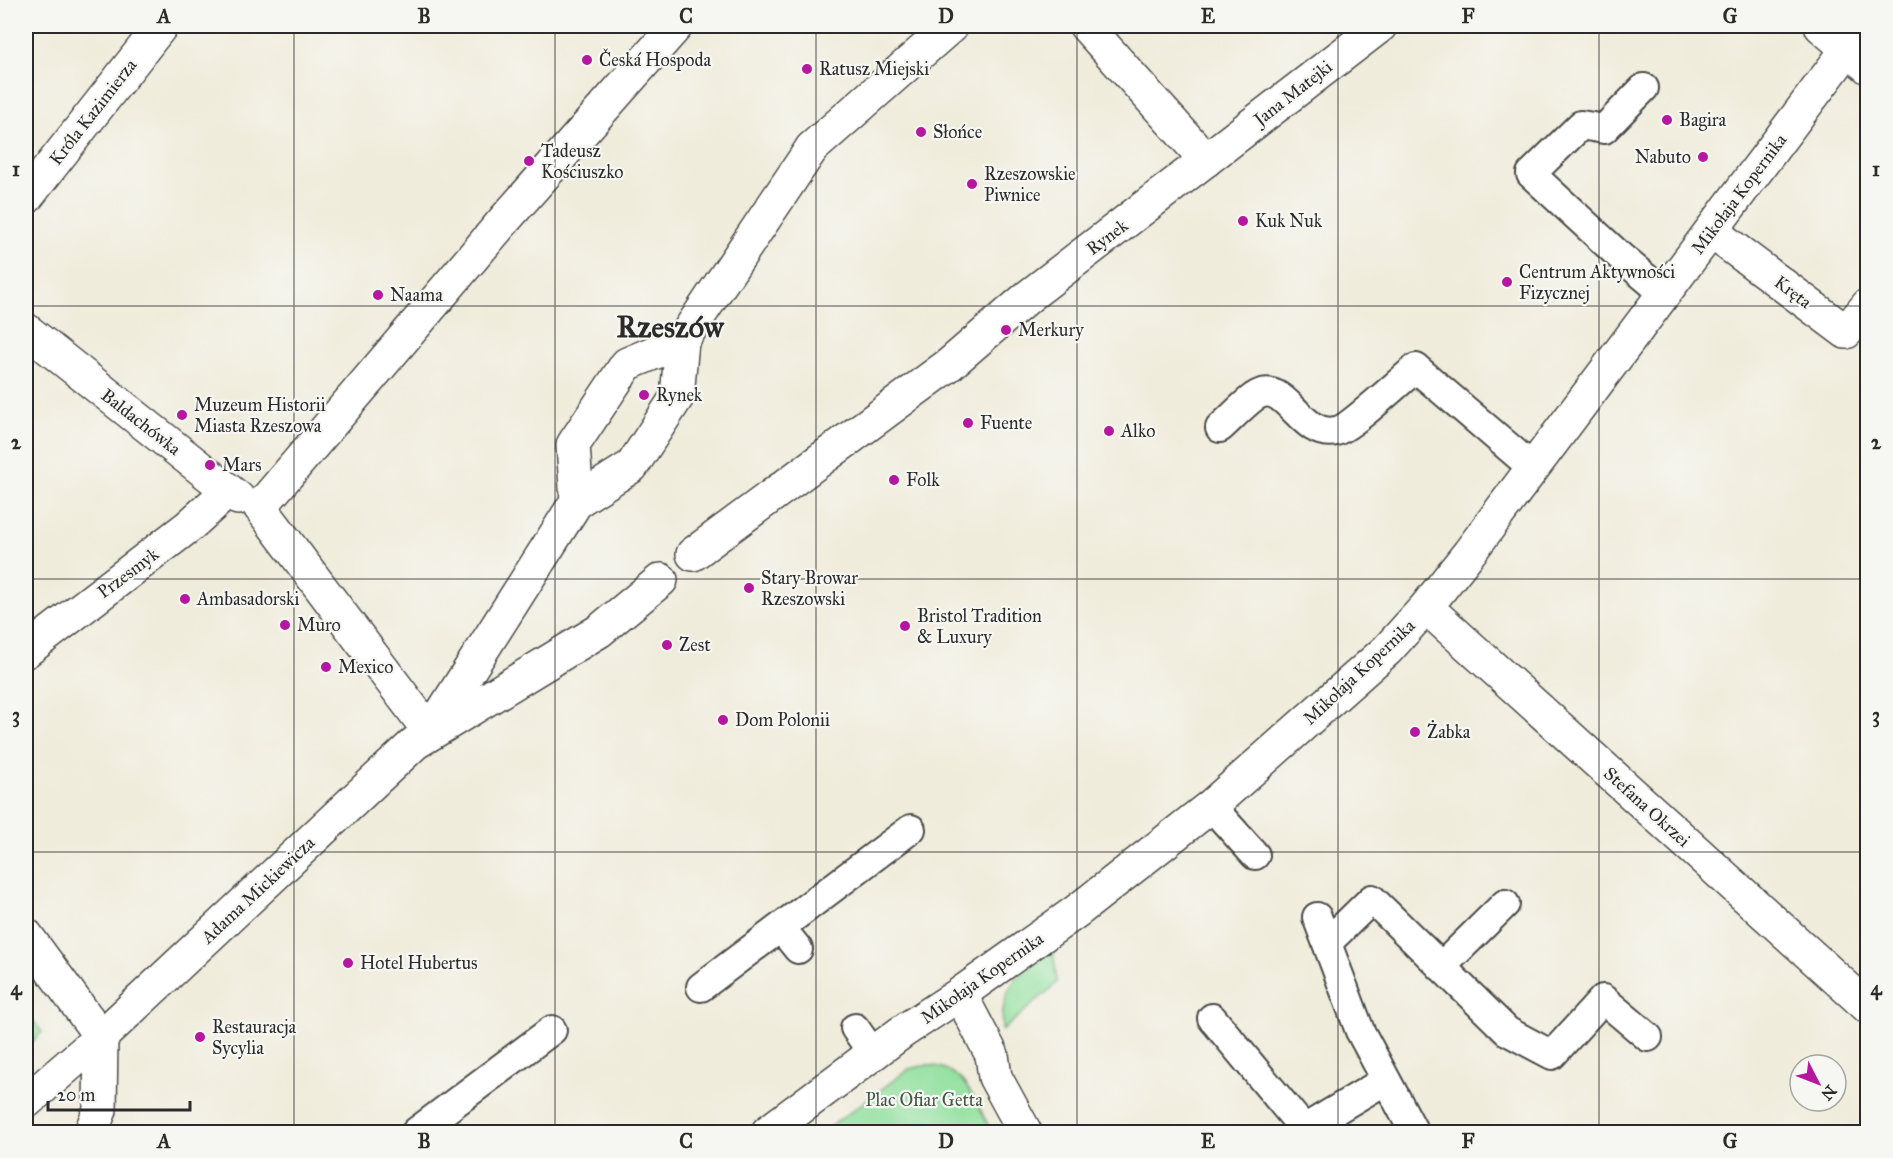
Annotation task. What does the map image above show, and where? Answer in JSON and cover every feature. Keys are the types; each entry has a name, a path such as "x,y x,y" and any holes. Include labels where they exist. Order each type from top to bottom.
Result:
{"street":[{"name":"Króla Kazimierza","path":"26,198 161,26"},
{"path":"423,737 242,499 507,217 676,26"},
{"path":"423,737 577,501 632,465 677,397 682,341 812,148 951,26"},
{"path":"1086,26 1206,160"},
{"name":"Jana Matejki","path":"1206,160 1380,26"},
{"path":"1821,26 1860,48"},
{"name":"Mikołaja Kopernika","path":"768,1132 864,1041 960,994 1077,911 1211,806 1387,650 1426,607 1712,232 1860,48"},
{"name":"Rynek","path":"693,554 950,364 1029,296 1206,160"},
{"name":"Kręta","path":"1712,232 1846,332 1868,305"},
{"name":"Baldachówka","path":"26,330 242,499"},
{"path":"577,501 573,445 627,364 682,341"},
{"name":"Przesmyk","path":"26,651 189,526 242,499"},
{"path":"423,737 599,631 661,580"},
{"name":"Stefana Okrzei","path":"1426,607 1868,1007"},
{"name":"Adama Mickiewicza","path":"26,1102 100,1037 423,737"},
{"path":"26,935 100,1037 100,1110 92,1132"},
{"path":"960,994 992,1055 995,1077 1025,1132"}],"lane":[{"path":"1644,88 1604,129 1581,124 1531,174 1622,258 1665,294"},
{"path":"1220,428 1256,396 1272,393 1288,402 1308,425 1322,432 1338,431 1416,368 1533,468"},
{"path":"1211,806 1255,855"},
{"path":"701,987 790,938 911,829"},
{"path":"1328,943 1372,899 1507,1031 1552,1055 1603,999 1648,1037"},
{"path":"1442,967 1504,904"},
{"path":"1317,916 1360,1031 1414,1132"},
{"path":"1212,1018 1304,1129 1386,1080"},
{"path":"416,1132 552,1030"}],"green space":[{"path":"1053,948 1057,983 1002,1031 1002,1015 1008,991 1021,973"},
{"path":"26,1011 42,1032 26,1049"},
{"name":"Plac Ofiar Getta","path":"927,1065 940,1067 960,1079 968,1088 992,1132 823,1132 909,1069"}],"place":[{"name":"Česká Hospoda","path":"587,60"},
{"name":"Ratusz Miejski","path":"807,69"},
{"name":"Bagira","path":"1667,120"},
{"name":"Słońce","path":"921,132"},
{"name":"Nabuto","path":"1703,157"},
{"name":"Tadeusz Kościuszko","path":"529,161"},
{"name":"Rzeszowskie Piwnice","path":"972,184"},
{"name":"Kuk Nuk","path":"1243,221"},
{"name":"Centrum Aktywności Fizycznej","path":"1507,282"},
{"name":"Naama","path":"378,295"},
{"name":"Merkury","path":"1006,330"},
{"name":"Rynek","path":"644,395"},
{"name":"Muzeum Historii Miasta Rzeszowa","path":"182,415"},
{"name":"Fuente","path":"968,423"},
{"name":"Alko","path":"1109,431"},
{"name":"Mars","path":"210,465"},
{"name":"Folk","path":"894,480"},
{"name":"Stary Browar Rzeszowski","path":"749,588"},
{"name":"Ambasadorski","path":"185,599"},
{"name":"Muro","path":"285,625"},
{"name":"Bristol Tradition & Luxury","path":"905,626"},
{"name":"Zest","path":"667,645"},
{"name":"Mexico","path":"326,667"},
{"name":"Dom Polonii","path":"723,720"},
{"name":"Żabka","path":"1415,732"},
{"name":"Hotel Hubertus","path":"348,963"},
{"name":"Restauracja Sycylia","path":"200,1037"}],"district":[{"name":"Rzeszów","path":"670,327"}]}
